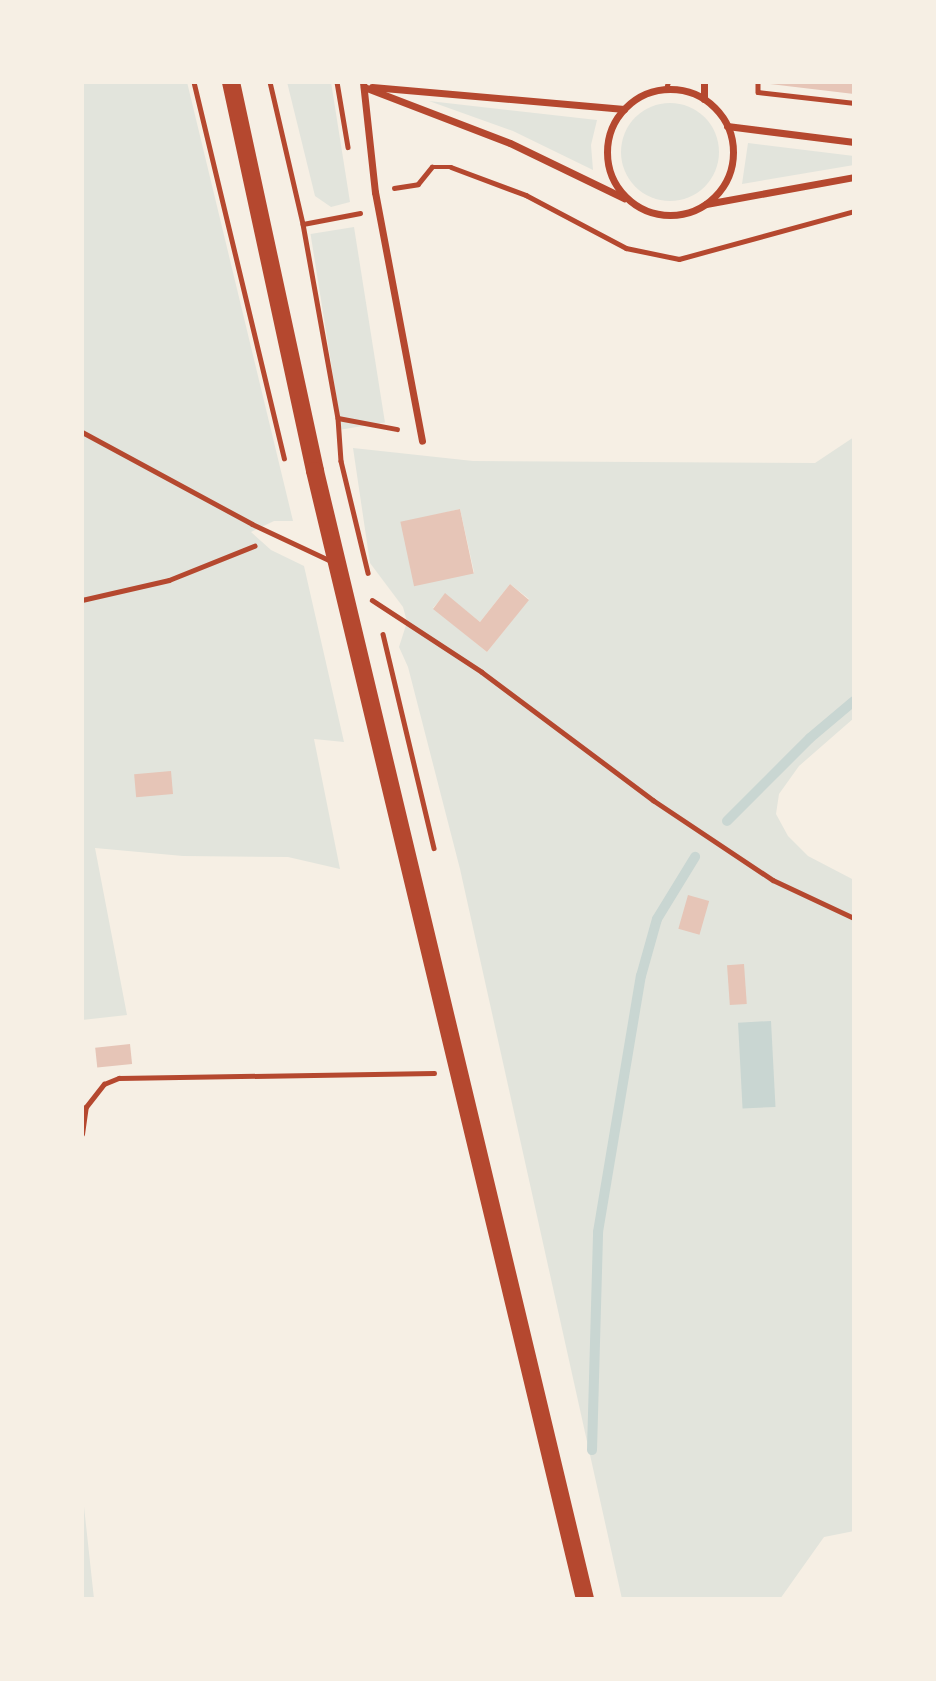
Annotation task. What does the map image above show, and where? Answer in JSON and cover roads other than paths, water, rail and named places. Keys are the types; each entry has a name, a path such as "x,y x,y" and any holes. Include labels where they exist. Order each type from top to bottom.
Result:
{"main road":[{"path":"231,82 338,564 585,1599"}],"street":[{"path":"653,91 656,82"},
{"path":"704,82 704,99"},
{"path":"364,85 624,108"},
{"path":"364,85 510,143 631,201 668,215 706,204 854,177"},
{"path":"364,85 375,192 422,441"},
{"path":"631,201 618,189 607,156 608,139 624,108 667,86 704,99 727,126 733,147 731,169 722,189 706,204"},
{"path":"727,126 854,142"}],"lane":[{"path":"82,432 272,533 338,564"}],"waterway":[{"path":"727,821 810,738 854,701"},
{"path":"592,1450 598,1232 641,976 657,919 695,857"}]}
